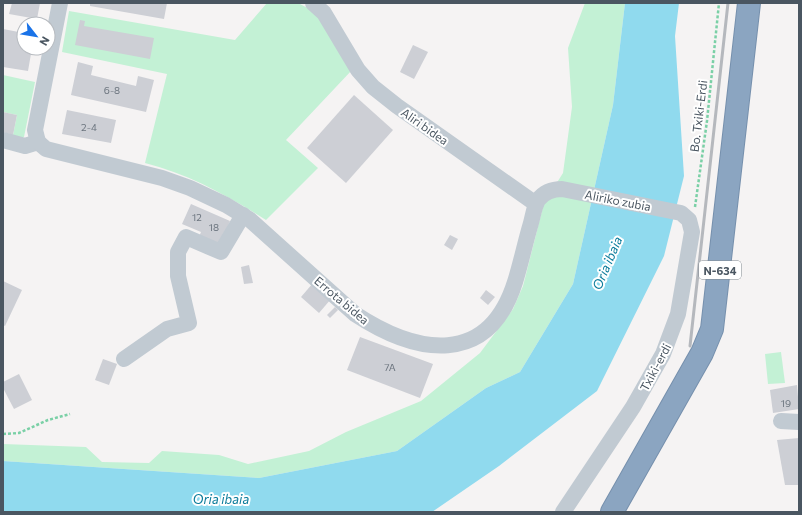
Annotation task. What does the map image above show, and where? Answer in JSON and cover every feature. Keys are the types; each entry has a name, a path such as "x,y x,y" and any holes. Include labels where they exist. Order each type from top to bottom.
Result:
{"highway":[{"name":"N-634","path":"612,512 702,353 712,329 749,3"}],"street":[{"path":"3,140 25,146 38,142 35,130 60,3"},
{"name":"Aliri bidea","path":"313,3 324,13 358,70 373,87 536,204"},
{"name":"Errota bidea","path":"38,142 46,149 162,178 190,188 242,215 355,314 375,327 395,336 422,345 448,346 470,340 492,326 507,304 515,282 536,204"},
{"name":"Aliriko zubia","path":"536,204 547,192 562,189 673,211 685,216 691,226 692,232"},
{"path":"124,359 167,329 189,323 178,268 178,252 186,238 221,252 242,215"},
{"name":"Txiki-erdi","path":"562,512 633,407 663,354 678,314 692,232"},
{"path":"781,421 799,422"}],"path":[{"name":"Bo. Txiki-Erdi","path":"692,232 707,121 719,3"},
{"path":"3,434 19,433 48,420 70,414"}],"green space":[{"path":"267,3 298,3 319,14 352,70 286,140 318,168 266,220 208,187 177,173 145,163 167,74 62,52 69,11 235,40"},
{"path":"585,3 625,3 613,105 573,284 520,372 486,388 397,451 259,478 3,461 3,444 86,447 102,462 149,463 162,451 219,455 248,464 309,451 346,432 421,401 480,353 513,309 523,286 544,203 563,173 572,107 568,48"},
{"path":"3,75 35,82 24,137 20,138 13,135 17,115 3,112"},
{"path":"781,352 785,383 768,384 765,354"}],"water":[{"name":"Oria ibaia","path":"625,3 679,3 675,36 684,176 664,256 597,391 499,466 432,512 3,512 3,461 259,478 397,451 486,388 520,372 573,284 613,105"}],"building":[{"path":"12,3 40,3 38,16 20,16 9,14"},
{"path":"90,3 167,3 164,19 90,6"},
{"path":"80,20 85,21 84,26 154,38 150,59 75,45"},
{"path":"3,29 16,31 16,56 31,56 28,71 3,67"},
{"path":"413,45 428,52 414,79 400,72"},
{"path":"78,62 93,66 91,75 136,86 138,76 154,80 146,112 71,95"},
{"path":"354,95 393,130 346,183 307,148"},
{"path":"67,110 116,120 111,143 62,134"},
{"path":"3,112 17,115 13,135 3,132"},
{"path":"191,204 230,221 219,246 199,237 201,232 182,224"},
{"path":"450,235 458,239 452,250 444,245"},
{"path":"249,265 253,283 244,284 241,267"},
{"path":"3,281 22,290 5,326 3,325"},
{"path":"313,283 331,299 319,313 301,297"},
{"path":"486,290 495,297 488,305 480,298"},
{"path":"335,307 338,310 330,318 327,315"},
{"path":"360,337 433,364 420,398 347,370"},
{"path":"103,359 117,364 109,385 95,380"},
{"path":"19,374 32,400 14,409 3,388 3,382"},
{"path":"797,385 799,409 773,413 770,390"},
{"path":"799,438 799,485 785,485 777,440"}],"railway":[{"path":"690,346 728,3"}]}
